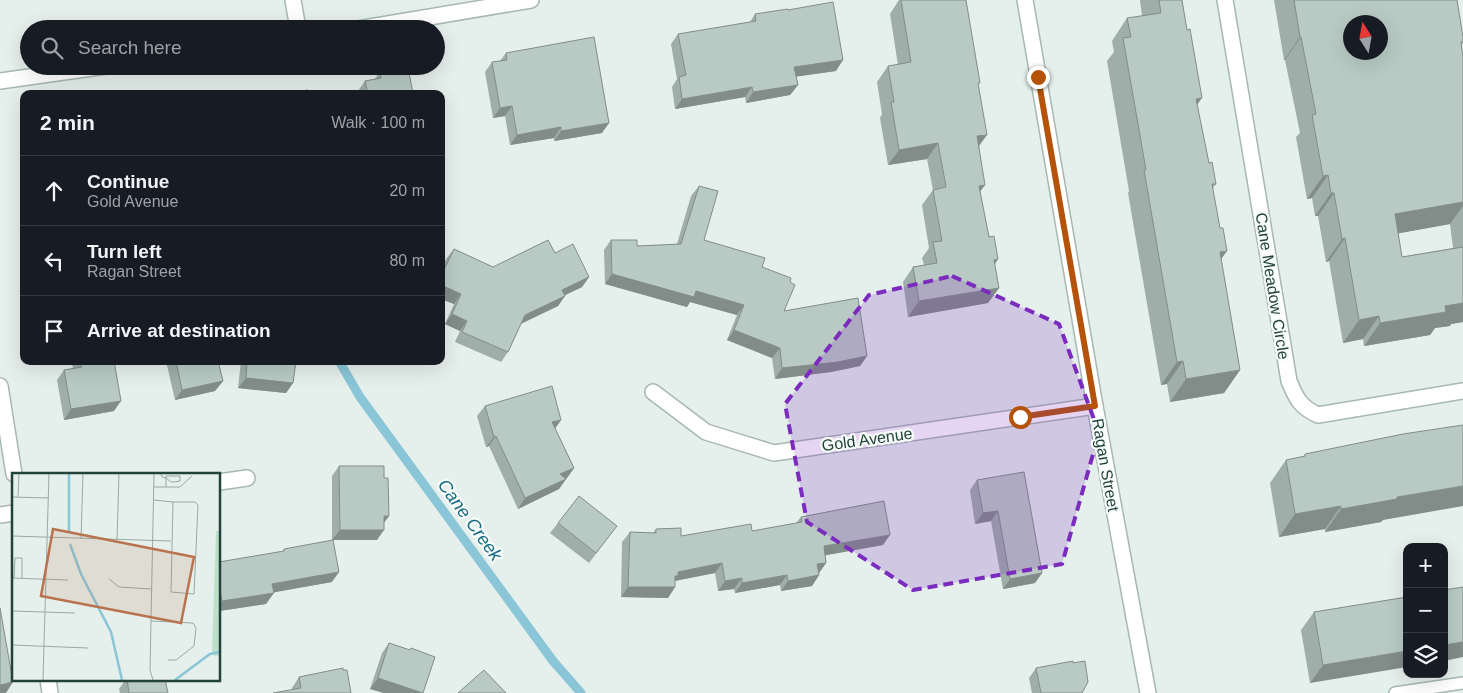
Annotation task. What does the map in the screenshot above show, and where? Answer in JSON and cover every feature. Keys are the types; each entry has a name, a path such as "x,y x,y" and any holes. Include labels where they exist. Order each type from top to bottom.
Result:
{"street":[{"path":"293,0 296,20"},
{"path":"412,20 531,0"},
{"name":"Ragan Street","path":"1025,0 1095,406 1148,693"},
{"name":"Cane Meadow Circle","path":"1225,0 1289,381 1296,398 1307,410 1318,415 1463,391"},
{"path":"0,81 42,75"},
{"path":"0,386 14,473"},
{"name":"Gold Avenue","path":"653,392 706,432 774,453 1095,406"},
{"path":"220,482 247,478"},
{"path":"48,680 50,693"}],"lane":[{"path":"1395,693 1463,683"}],"highlighted area":[{"path":"952,276 1059,324 1099,433 1062,564 913,590 807,522 785,404 869,295"}],"building":[{"path":"901,0 966,0 987,135 977,136 985,185 979,186 989,237 994,236 998,259 994,260 999,288 919,301 913,267 937,263 933,242 942,241 933,190 946,187 938,143 899,150 891,102 894,102 888,66 911,62"},
{"path":"1159,0 1182,0 1187,30 1190,29 1202,98 1196,99 1209,163 1212,162 1216,184 1212,184 1220,228 1223,228 1227,251 1220,252 1240,370 1186,379 1183,361 1177,362 1123,38 1131,37 1127,18 1161,13"},
{"path":"1294,0 1457,0 1463,37 1463,42 1461,42 1463,57 1463,202 1395,214 1402,257 1463,247 1463,303 1445,306 1446,312 1380,323 1379,316 1359,320 1345,238 1342,239 1334,193 1331,193 1328,175 1323,176 1312,115 1316,114"},
{"path":"833,2 843,60 794,67 798,85 753,92 752,87 682,99 679,77 686,75 678,34 756,21 755,14"},
{"path":"594,37 609,123 561,131 561,127 517,135 512,106 500,108 492,62 507,60 506,53"},
{"path":"381,75 409,75 412,90 367,90 365,81 381,78"},
{"path":"699,186 718,191 704,240 765,258 762,267 791,278 790,282 795,285 784,311 858,298 867,356 838,362 782,368 780,348 734,330 744,305 696,291 694,297 612,274 611,240 637,240 637,246 681,244"},
{"path":"548,240 555,253 573,244 589,277 562,290 565,296 525,315 508,352 462,332 467,321 452,314 461,294 445,287 445,268 454,249 493,267"},
{"path":"81,365 115,365 121,401 71,409 64,370 82,367"},
{"path":"177,365 219,365 223,381 182,390"},
{"path":"247,365 295,365 293,383 246,378"},
{"path":"552,386 561,420 552,422 574,468 560,474 566,479 525,498 496,436 494,437 485,406"},
{"path":"1463,425 1463,486 1341,509 1341,506 1295,514 1286,460 1305,456 1305,454 1403,434"},
{"path":"339,466 384,466 384,478 388,478 389,516 384,516 384,530 340,530"},
{"path":"1024,472 1042,573 1010,579 998,511 983,513 977,480"},
{"path":"579,496 617,526 596,553 558,523"},
{"path":"884,501 890,535 824,546 826,563 817,564 819,575 788,581 787,575 742,583 742,578 725,581 722,563 678,572 678,576 675,576 675,587 628,587 630,532 656,533 656,529 681,528 681,536 751,524 752,531 802,522 801,517"},
{"path":"333,540 339,572 272,584 274,593 222,601 220,562 284,551 284,549"},
{"path":"1463,587 1463,642 1448,644 1448,633 1448,589"},
{"path":"1403,598 1403,652 1323,665 1314,612"},
{"path":"0,608 13,682 0,685"},
{"path":"389,643 410,650 411,648 435,657 423,693 378,678"},
{"path":"1073,661 1073,663 1085,661 1088,682 1082,693 1041,693 1036,668"},
{"path":"343,668 343,670 347,670 351,693 273,693 301,688 299,677"},
{"path":"484,670 506,693 458,693"},
{"path":"127,680 165,680 168,693 129,693"}],"waterway":[{"name":"Cane Creek","path":"341,365 360,397 553,661 581,693"}],"route":[{"path":"1020,417 1095,406 1038,77"}]}
